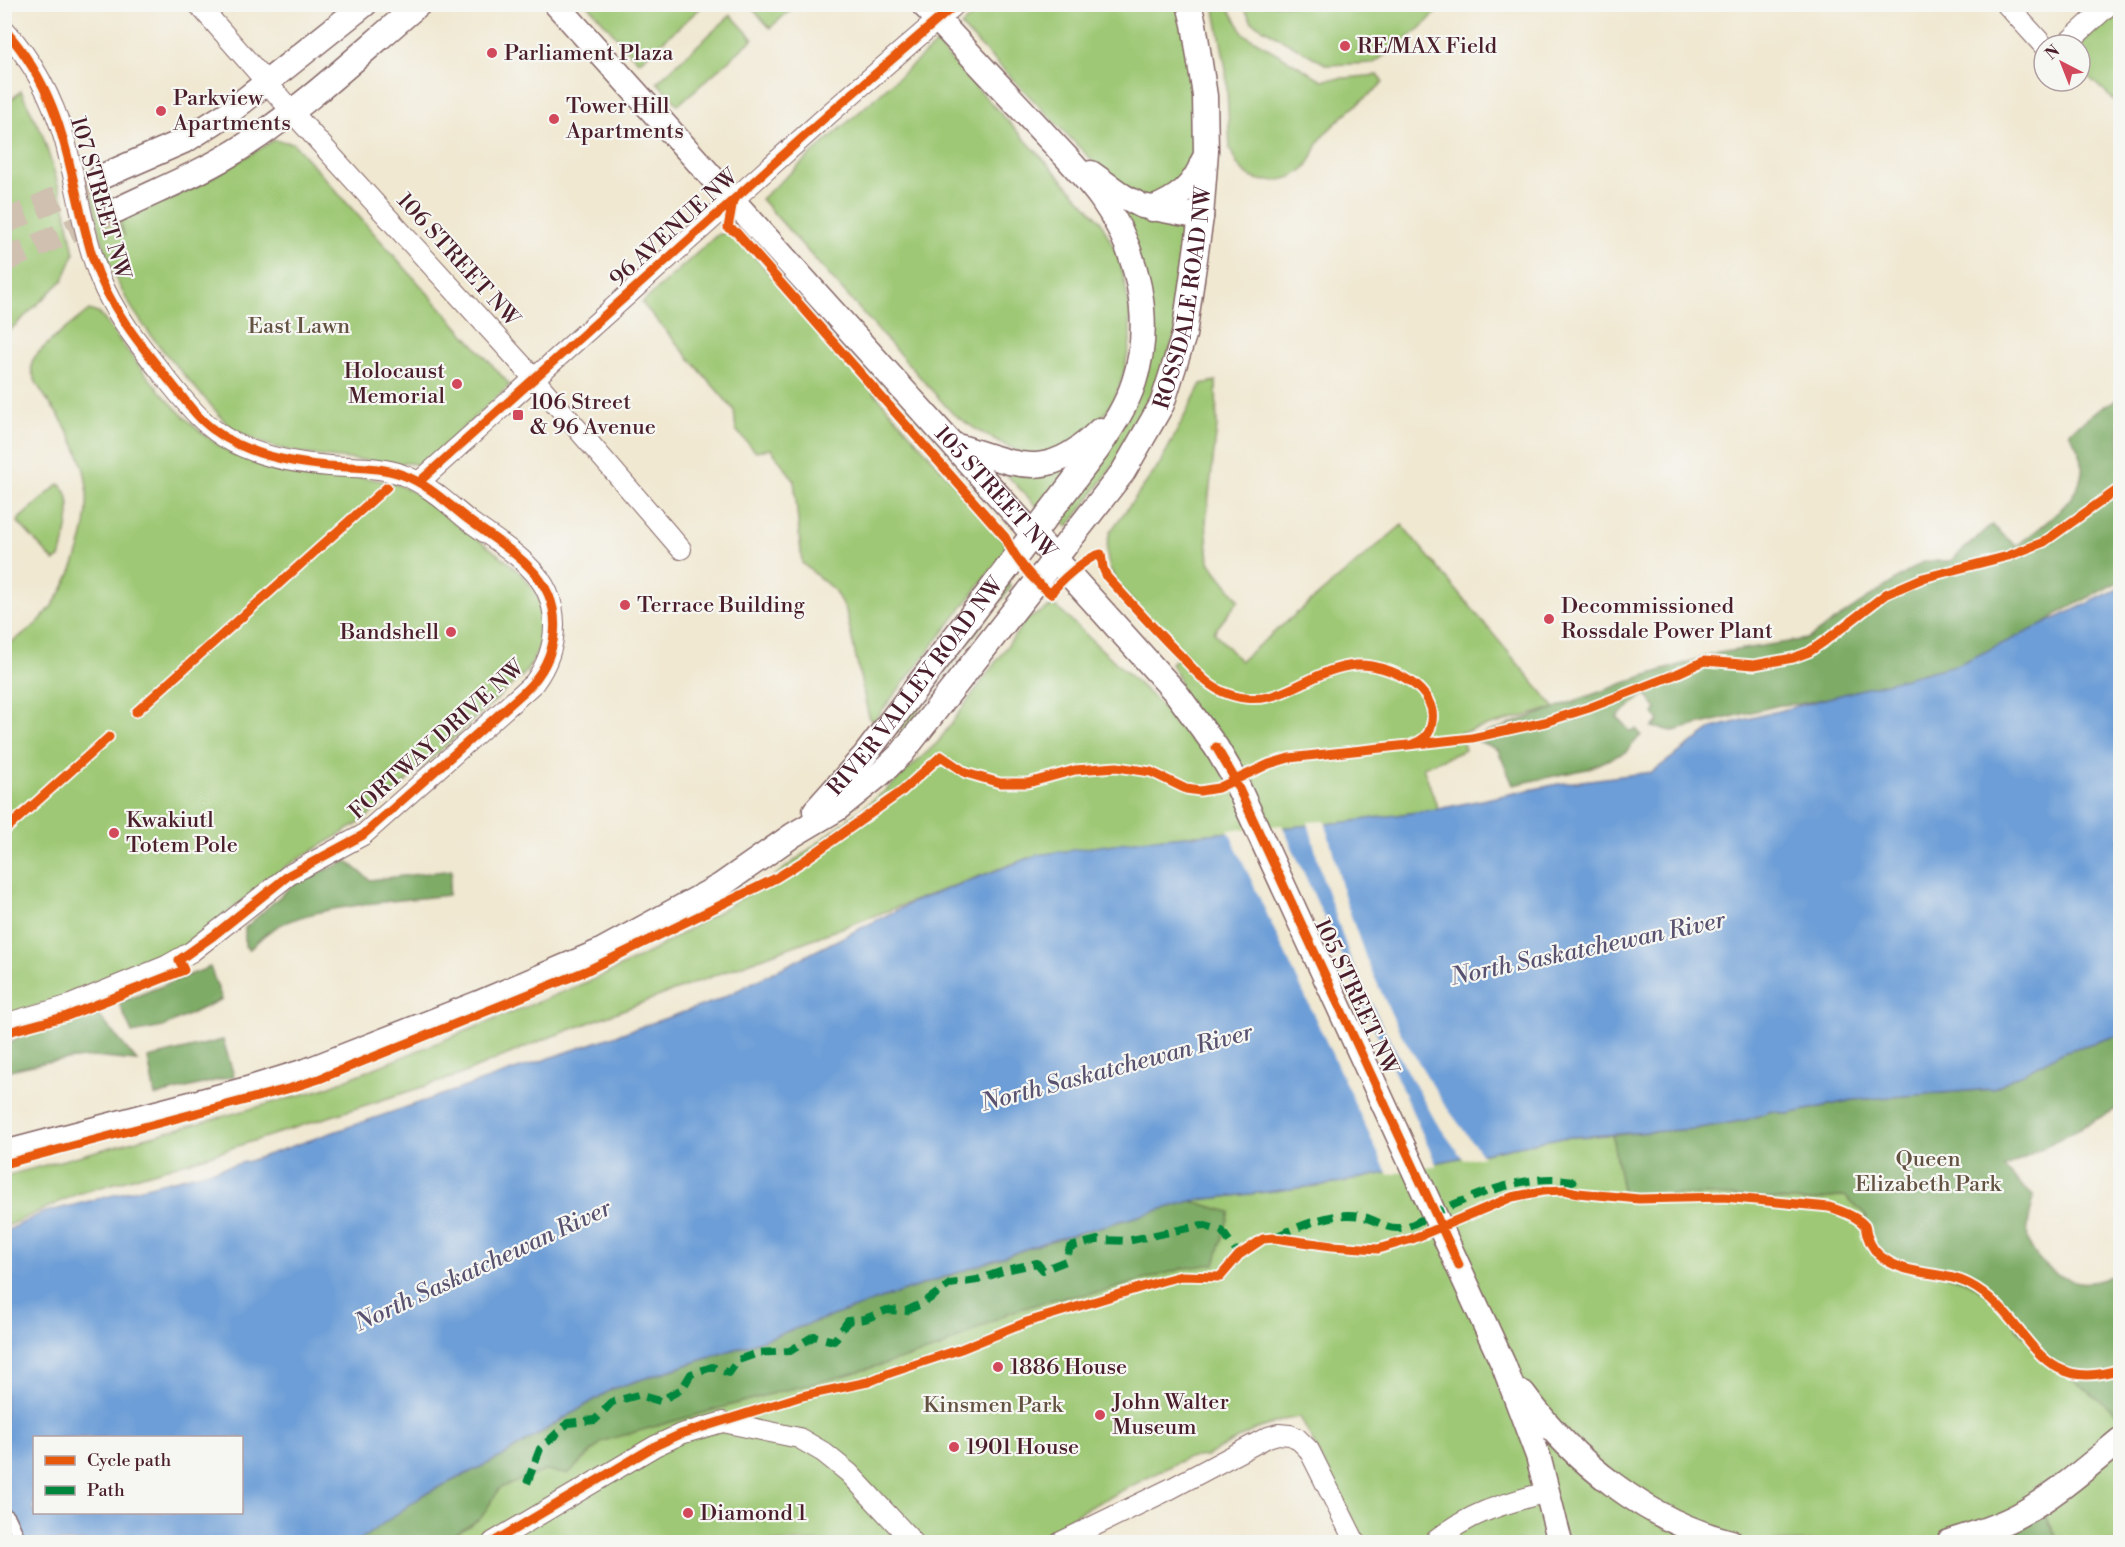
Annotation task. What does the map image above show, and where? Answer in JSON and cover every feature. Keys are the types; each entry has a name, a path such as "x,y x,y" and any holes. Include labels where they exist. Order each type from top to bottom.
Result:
{"main road":[{"path":"101,177 186,140 227,114 365,4"},
{"path":"117,210 206,169 245,145 291,111 419,4"},
{"name":"105 STREET NW","path":"556,4 1177,694 1216,747 1232,774 1504,1366"},
{"name":"ROSSDALE ROAD NW","path":"1055,559 1123,472 1162,404 1184,335 1201,218 1206,151 1205,96 1189,4"},
{"name":"ROSSDALE ROAD NW","path":"930,12 1090,184 1108,209 1125,242 1142,304 1143,337 1134,382 1123,408 1097,450 1033,534"},
{"path":"1152,209 1170,201 1187,189 1200,170 1206,151"},
{"path":"1068,159 1094,174 1123,196 1152,209 1201,218"},
{"path":"952,445 1009,463 1043,464 1063,459 1079,449 1123,408"},
{"name":"RIVER VALLEY ROAD NW","path":"794,835 865,755 1033,534"},
{"name":"RIVER VALLEY ROAD NW","path":"4,1153 251,1088 306,1071 479,1003 609,946 720,886 794,835 837,809 902,753 1055,559"},
{"path":"1504,1366 1531,1435 1560,1542"},
{"path":"1504,1366 1535,1410 1551,1428 1609,1480 1655,1512 1682,1526 1731,1542"},
{"path":"1949,1542 1990,1528 2027,1510 2057,1491 2121,1440"},
{"path":"4,1521 14,1542"}],"street":[{"name":"106 STREET NW","path":"198,4 291,111 534,380 681,549"},
{"name":"96 AVENUE NW","path":"419,482 733,200 930,12 956,4"},
{"path":"2006,4 2032,33"},
{"path":"2078,33 2110,4"},
{"name":"107 STREET NW","path":"4,29 34,67 51,101 64,140 88,243 104,287 121,317 158,368 199,417 225,438 255,452 326,466 383,469 419,482"},
{"name":"FORTWAY DRIVE NW","path":"4,1024 68,1006 166,966 191,952 289,875 363,835 534,683 547,661 554,637 553,612 545,587 520,559 419,482"},
{"path":"493,1542 655,1446 681,1434 723,1422 799,1438 822,1452 849,1473 913,1542"},
{"path":"1061,1542 1170,1489 1256,1443 1284,1434 1297,1438 1309,1450 1355,1542"},
{"path":"1435,1542 1450,1528 1468,1518 1510,1502 1547,1492"}],"green space":[{"path":"588,5 704,5 639,62"},
{"path":"749,5 796,5 770,28"},
{"path":"984,5 1180,5 1197,100 1195,155 1179,187 1146,199 1114,183 961,26"},
{"path":"1214,5 1227,5 1244,34 1322,80 1378,75 1383,83 1329,129 1320,140 1308,165 1290,177 1273,181 1255,179 1239,167 1230,149 1226,69"},
{"name":"RE/MAX Field","path":"1242,5 1443,5 1421,28 1374,63 1327,65 1252,22"},
{"path":"2120,8 2120,99 2116,102 2092,80 2092,34"},
{"path":"731,15 753,39 678,105 657,82"},
{"path":"936,44 1100,220 1120,260 1130,310 1130,342 1123,377 1113,402 1095,427 1077,442 1038,456 1022,453 1007,446 953,414 761,199"},
{"path":"21,91 43,136 65,207 74,254 63,280 5,335 5,105"},
{"name":"East Lawn","path":"274,140 293,143 510,385 430,458 417,464 344,459 293,451 247,437 228,425 168,357 128,302 118,283 103,243 87,172 93,170 125,237 120,221 198,186"},
{"path":"1124,208 1188,227 1176,331 1156,393 1124,452 1068,527 1058,518 1146,372 1122,210"},
{"path":"726,232 738,238 1002,538 1007,550 874,721 869,718 846,611 834,590 802,563 794,480 771,449 755,451 736,430 734,410 642,303 717,235"},
{"path":"89,310 100,314 160,392 214,442 234,454 271,466 376,480 404,487 429,502 516,570 531,586 540,603 544,623 539,646 526,672 363,821 285,867 185,947 129,976 5,1016 4,647 34,626 58,596 76,559 82,539 87,499 85,472 77,450 62,421 37,384 33,376 32,362 49,342"},
{"path":"1216,381 1217,426 1206,521 1209,562 1239,600 1214,632 1240,661 1402,525 1555,708 1460,733 1465,750 1423,767 1438,809 1347,822 1142,840 1028,858 540,1041 457,1076 191,1161 77,1194 5,1227 5,1176 323,1089 602,976 654,950 762,886 885,791 938,742 1026,620 1054,605 1186,728 1179,679 1171,663 1177,658 1152,622 1121,588 1108,563 1107,548 1110,532 1160,464 1201,384"},
{"path":"2120,398 2120,581 2057,614 2035,632 1976,660 1851,694 1799,704 1780,705 1673,731 1652,727 1659,721 1654,713 1657,709 1645,694 1617,717 1630,731 1636,729 1641,735 1626,752 1587,769 1513,785 1498,750 1472,738 1641,677 1718,653 1807,639 1924,561 1950,561 1992,525 2016,546 2062,509 2079,484 2082,471 2081,457 2069,432 2104,406"},
{"path":"1064,469 1066,472 1039,509 1005,473 1006,471"},
{"path":"59,484 65,490 69,508 65,541 60,558 54,561 18,522"},
{"path":"1008,584 1011,587 927,696 908,727 894,733"},
{"path":"347,861 370,880 452,870 448,895 358,905 310,914 273,929 249,950 245,946 245,928 295,883"},
{"path":"210,967 222,999 163,1027 132,1033 119,1003"},
{"path":"95,1011 137,1061 93,1057 47,1062 5,1071 5,1048 21,1035"},
{"name":"Queen Elizabeth Park","path":"2120,1035 2120,1107 2004,1168 2034,1197 2027,1234 2035,1254 2048,1268 2064,1277 2085,1282 2101,1280 2120,1270 2120,1416 2049,1363 2001,1308 1981,1290 1953,1277 1902,1266 1887,1260 1876,1251 1868,1236 1866,1216 1845,1196 1807,1201 1711,1195 1623,1195 1612,1135 1694,1129 1746,1120 1772,1111 1788,1114 1853,1100 1992,1089 2063,1052"},
{"path":"223,1040 234,1076 155,1096 148,1058"},
{"name":"Kinsmen Park","path":"1612,1135 1623,1195 1711,1195 1807,1201 1845,1196 1866,1216 1868,1236 1875,1251 1887,1260 1901,1266 1953,1277 1969,1283 1990,1298 2046,1359 2120,1416 2120,1542 2059,1542 2042,1509 1988,1542 1364,1542 1300,1417 1254,1430 1206,1456 1186,1458 1076,1514 1060,1527 1028,1542 357,1542 612,1389 1043,1243 1191,1201 1332,1184 1558,1138"},
{"path":"1191,1201 1230,1212 1215,1264 1185,1268 1102,1292 1054,1299 1008,1313 940,1348 603,1441 568,1474 545,1471 500,1488 481,1518 444,1542 357,1542 425,1494 501,1457 612,1389 748,1345 1043,1243"},
{"path":"2042,1509 2059,1542 1988,1542"}],"water":[{"name":"North Saskatchewan River","path":"2120,588 2120,1035 2063,1052 1992,1089 1853,1100 1788,1114 1772,1111 1746,1120 1694,1129 1558,1138 1332,1184 1191,1201 1043,1243 748,1345 612,1389 501,1457 425,1494 357,1542 5,1542 4,1232 42,1213 249,1161 716,1001 915,901 1037,855 1142,840 1347,822 1438,809 1558,784 1652,772 1713,728 1959,664"}],"pier":[{"path":"1325,821 1346,902 1367,961 1389,1009 1400,1032 1444,1104 1483,1156 1464,1160 1436,1122 1384,1029 1351,960 1323,879 1308,822"},
{"path":"1282,825 1437,1166 1388,1175 1228,830"}],"tunnel":[{"path":"4,223 101,177"},
{"path":"4,262 117,210"}],"tram line":[{"path":"4,1520 14,1542"}],"marked path":[{"path":"1277,1236 1320,1220 1343,1215 1364,1217 1390,1227 1403,1228 1485,1192 1521,1182 1556,1179 1572,1181 1578,1193"},
{"path":"527,1483 540,1449 568,1423 595,1420 612,1402 638,1395 660,1401 682,1389 691,1374 712,1367 729,1373 738,1360 758,1353 790,1351 814,1336 834,1341 848,1321 865,1319 887,1310 906,1311 925,1302 950,1284 977,1280 1037,1263 1043,1270 1066,1261 1070,1247 1097,1240 1127,1241 1202,1225 1222,1231 1239,1255"}],"cycle path":[{"path":"419,482 830,113 956,4"},
{"path":"4,29 25,56 53,110 63,138 93,259 107,293 137,340 197,414 226,438 268,456 327,466 384,470 403,475 421,484 523,561 542,583 550,598 554,615 551,648 536,678 524,692 363,835 289,875 179,960 184,970 67,1016 4,1033"},
{"path":"733,200 728,228 736,232 1005,537 1025,568 1051,594 1073,571 1101,554 1107,577 1201,677 1228,694 1247,698 1263,698 1279,694 1339,668 1357,665 1383,668 1409,681 1428,701 1432,713 1429,733 1422,740 1413,744"},
{"path":"136,712 387,487"},
{"path":"4,1164 319,1079 586,971 776,878 901,792 941,756 966,773 1000,783 1028,783 1075,770 1117,767 1151,772 1186,789 1200,791 1218,788 1269,764 1289,758 1472,738 1545,722 1589,708 1704,661 1754,665 1793,658 1809,652 1886,594 1923,578 2008,556 2044,542 2120,488"},
{"path":"4,831 109,737"},
{"path":"1216,747 1232,774 1459,1265"},
{"path":"493,1542 655,1446 681,1434 802,1396 868,1382 961,1349 1027,1322 1162,1281 1181,1276 1220,1277 1239,1255 1263,1239 1274,1238 1332,1246 1378,1249 1412,1239 1512,1197 1543,1191 1564,1190 1639,1199 1724,1197 1829,1207 1848,1214 1862,1223 1872,1246 1886,1260 1906,1269 1959,1280 1989,1298 2050,1363 2068,1372 2091,1375 2120,1369"}],"place":[{"name":"RE/MAX Field","path":"1345,46"},
{"name":"Parliament Plaza","path":"492,53"},
{"name":"Parkview Apartments","path":"161,111"},
{"name":"Tower Hill Apartments","path":"554,119"},
{"name":"Holocaust Memorial","path":"457,384"},
{"name":"106 Street & 96 Avenue","path":"518,415"},
{"name":"Terrace Building","path":"625,605"},
{"name":"Decommissioned Rossdale Power Plant","path":"1549,619"},
{"name":"Bandshell","path":"451,632"},
{"name":"Kwakiutl Totem Pole","path":"114,833"},
{"name":"1886 House","path":"998,1367"},
{"name":"John Walter Museum","path":"1100,1415"},
{"name":"1901 House","path":"954,1447"},
{"name":"Diamond 1","path":"688,1513"}]}
